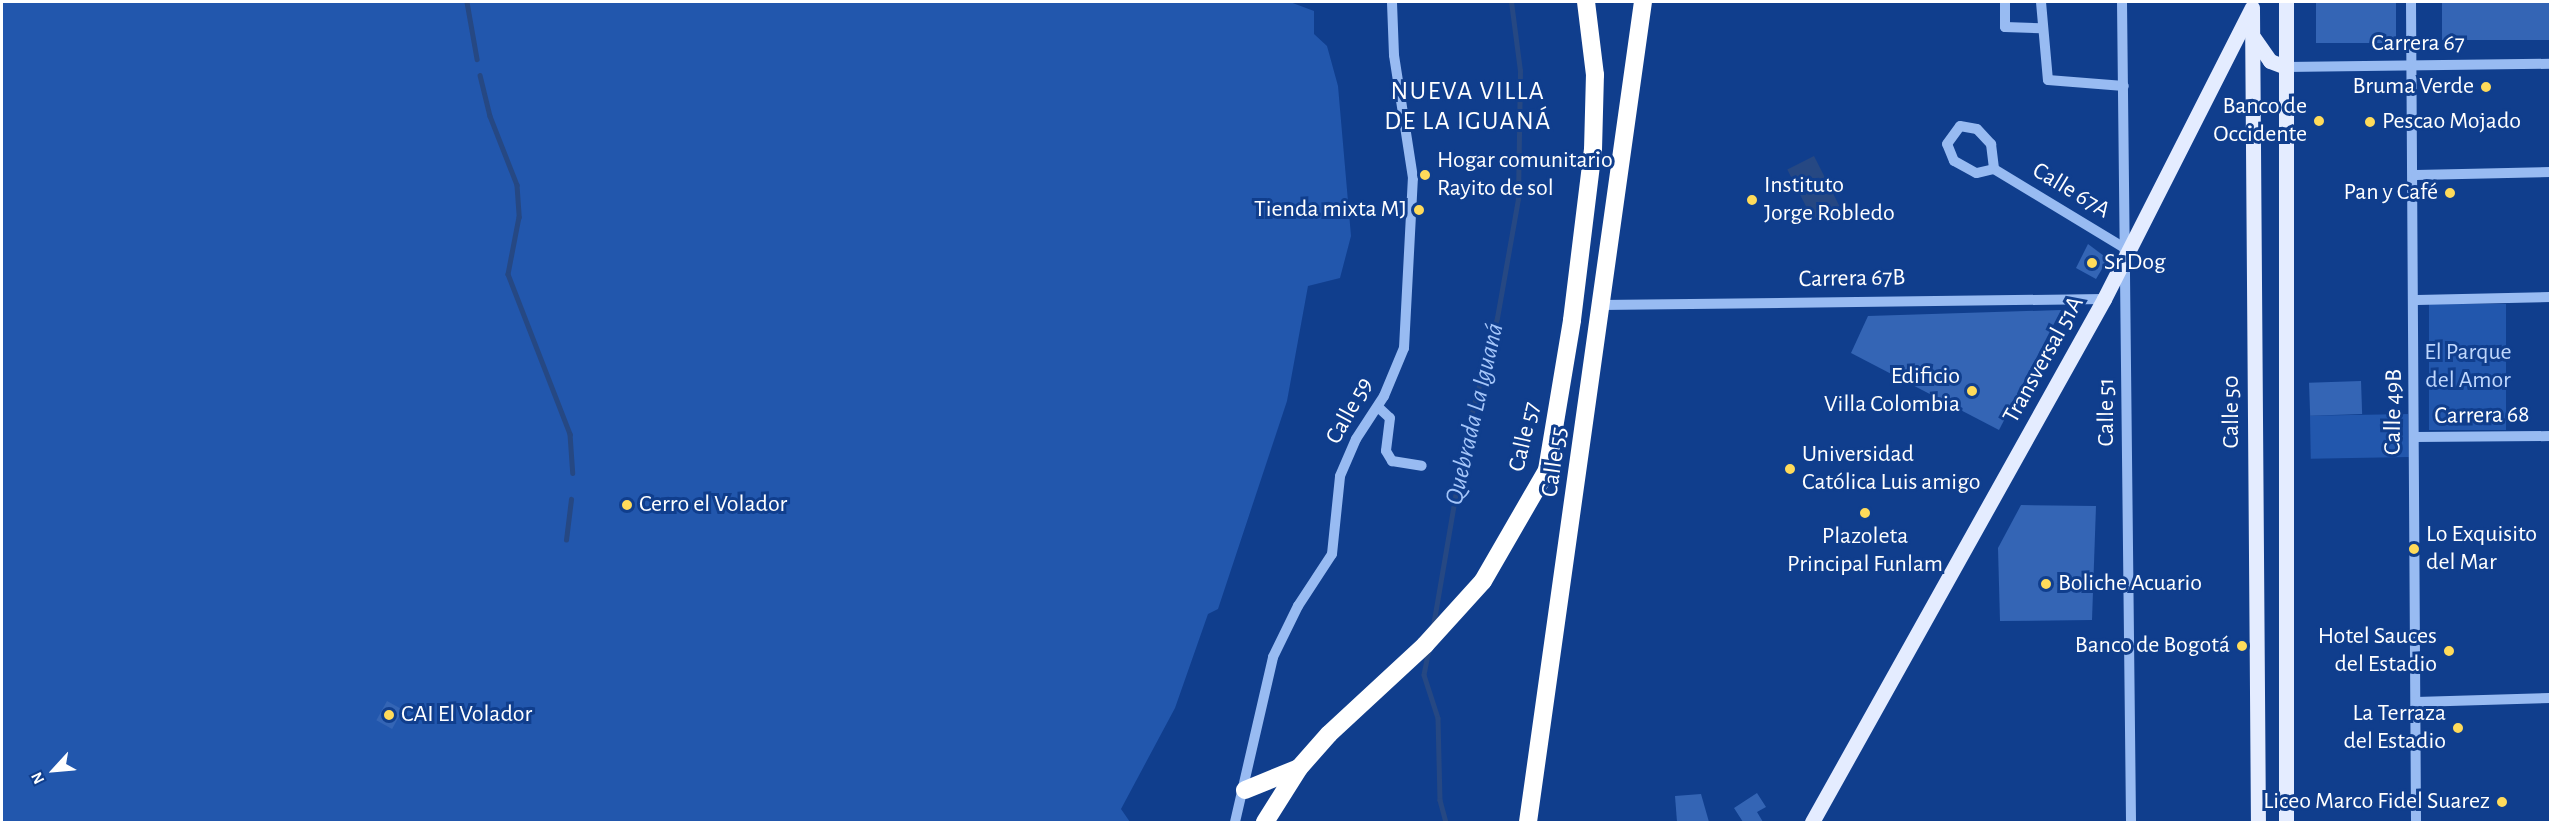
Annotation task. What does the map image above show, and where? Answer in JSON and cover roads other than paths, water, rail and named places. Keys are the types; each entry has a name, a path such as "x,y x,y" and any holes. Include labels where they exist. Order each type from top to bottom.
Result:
{"highway":[{"name":"Calle 57","path":"1265,822 1299,768 1391,672 1476,589 1529,507 1547,470 1572,320 1593,150 1595,75 1586,2"},
{"name":"Calle 55","path":"1528,822 1643,2"},
{"path":"1547,470 1577,478"},
{"path":"1245,790 1299,768"}],"main road":[{"path":"2286,2 2286,822"},
{"name":"Calle 50","path":"2252,4 2258,822"},
{"name":"Transversal 51A","path":"1812,822 2104,299 2126,249 2252,4"},
{"path":"2254,38 2270,61 2286,67"}],"street":[{"name":"Calle 59","path":"1235,822 1245,790 1273,657 1303,596 1332,554 1340,476 1378,407 1404,348 1413,215 1410,140 1394,55 1392,2"},
{"path":"2006,2 2005,27 2041,28"},
{"path":"2041,2 2041,28 2048,80 2124,86"},
{"name":"Calle 51","path":"2122,2 2131,822"},
{"name":"Calle 49B","path":"2411,2 2417,300 2416,822"},
{"name":"Carrera 67","path":"2286,67 2550,64"},
{"name":"Calle 67A","path":"1994,169 1991,144 1983,133 1967,126 1956,129 1947,144 1954,161 1976,172 1994,169 2126,249"},
{"path":"2416,175 2550,172"},
{"path":"2417,300 2550,297"},
{"name":"Carrera 67B","path":"1601,305 2104,299"},
{"path":"1378,407 1390,418 1386,451 1392,461 1422,466"},
{"name":"Carrera 68","path":"2415,437 2550,436"},
{"path":"2416,702 2550,698"}],"waterway":[{"path":"467,2 477,59"},
{"name":"Quebrada La Iguaná","path":"1433,626 1465,439 1497,318 1518,199 1520,71 1511,2"},
{"path":"480,75 490,116 517,185 519,217 508,274 570,434 573,473"},
{"path":"566,540 571,499"},
{"name":"Quebrada La Iguaná","path":"1429,649 1424,675 1438,718 1440,800 1446,822"}],"place":[{"name":"Bruma Verde","path":"2486,87"},
{"name":"Banco de Occidente","path":"2319,121"},
{"name":"Pescao Mojado","path":"2370,122"},
{"name":"Hogar comunitario Rayito de sol","path":"1425,175"},
{"name":"Pan y Café","path":"2450,193"},
{"name":"Instituto Jorge Robledo","path":"1752,200"},
{"name":"Tienda mixta MJ","path":"1419,210"},
{"name":"Sr Dog","path":"2092,263"},
{"name":"Edificio Villa Colombia","path":"1972,391"},
{"name":"Universidad Católica Luis amigo","path":"1790,469"},
{"name":"Cerro el Volador","path":"627,505"},
{"name":"Plazoleta Principal Funlam","path":"1865,513"},
{"name":"Lo Exquisito del Mar","path":"2414,549"},
{"name":"Boliche Acuario","path":"2046,584"},
{"name":"Banco de Bogotá","path":"2242,646"},
{"name":"Hotel Sauces del Estadio","path":"2449,651"},
{"name":"CAI El Volador","path":"389,715"},
{"name":"La Terraza del Estadio","path":"2458,728"},
{"name":"Liceo Marco Fidel Suarez","path":"2502,802"}],"district":[{"name":"NUEVA VILLA DE LA IGUANÁ","path":"1468,107"}],"park label":[{"name":"El Parque del Amor","path":"2468,367"}]}
